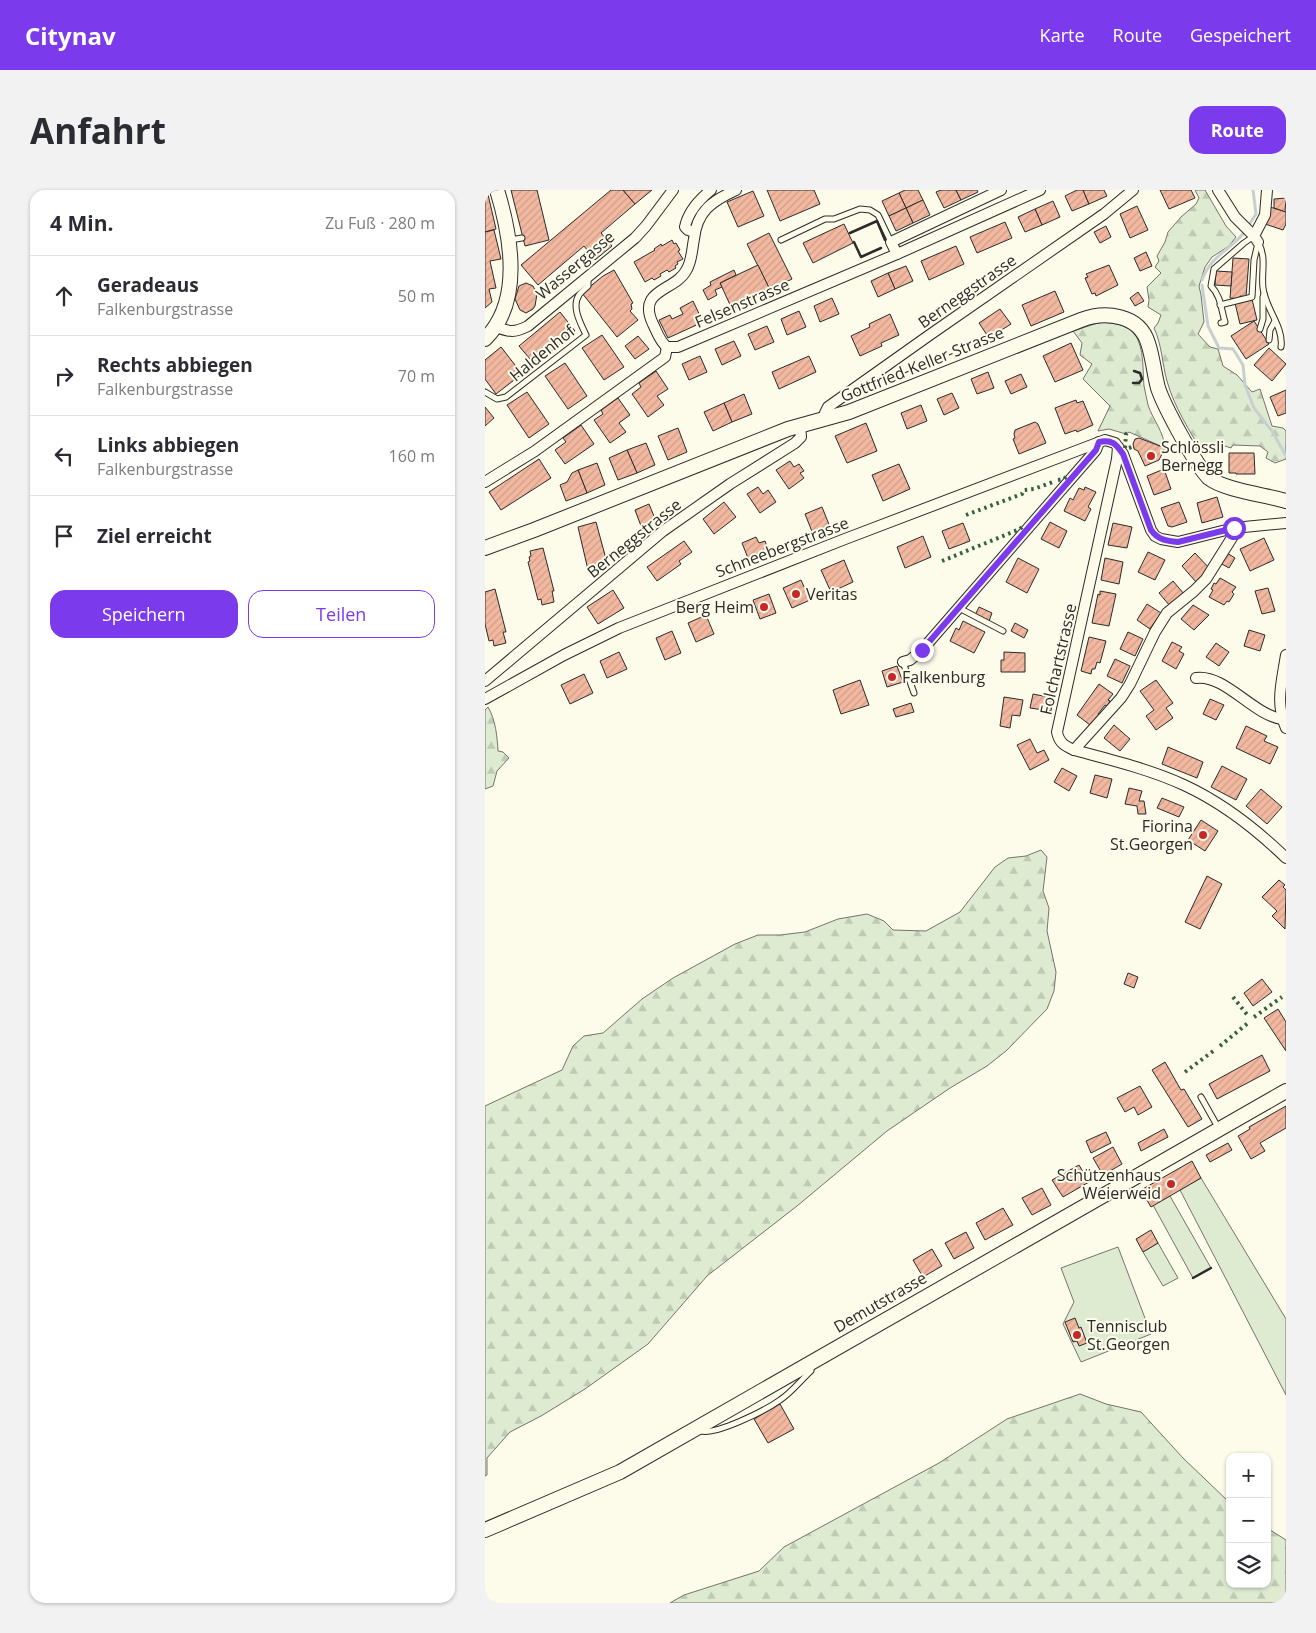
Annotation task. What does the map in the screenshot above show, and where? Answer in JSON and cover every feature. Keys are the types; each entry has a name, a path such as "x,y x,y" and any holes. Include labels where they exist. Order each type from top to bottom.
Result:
{"street":[{"path":"485,339 496,327 506,302 515,239 497,190"},
{"name":"Wassergasse","path":"496,327 509,332 518,331 528,326 635,238 673,190"},
{"path":"695,232 685,227 686,222 696,205 711,190"},
{"path":"485,482 558,436 665,357 667,347 662,344 650,317 650,302 658,292 676,281 686,272 701,215 718,199 736,190"},
{"path":"897,254 891,242 1001,190"},
{"name":"Felsenstrasse","path":"667,347 678,347 897,254 1040,190"},
{"name":"Berneggstrasse","path":"826,420 825,413 828,408 1104,214 1133,190"},
{"path":"1218,190 1241,224 1254,237 1265,215 1267,190"},
{"name":"Gottfried-Keller-Strasse","path":"485,548 766,438 858,409 1081,320 1098,315 1112,314 1130,321 1146,337 1163,401 1202,470 1219,484 1286,501"},
{"name":"Berneggstrasse","path":"485,681 663,531 730,484 795,443 801,437 800,426"},
{"path":"903,662 910,660 922,650 1096,450 1099,442 1109,440 1118,447 1126,462 1151,530 1155,536 1169,542 1178,542 1234,528 1286,523"},
{"name":"Schneebergstrasse","path":"485,699 556,659 619,628 1099,442"},
{"name":"Folchartstrasse","path":"1118,447 1117,459 1057,732 1060,742 1074,750 1165,777 1199,792 1246,822 1286,858"},
{"path":"1074,750 1121,698 1130,684 1155,632 1167,613 1194,591 1206,578 1233,536 1234,528"},
{"path":"1284,723 1279,699 1286,655"},
{"path":"1195,678 1207,678 1231,690 1266,715 1284,723"},
{"name":"Demutstrasse","path":"485,1530 605,1479 1286,1091"}],"lane":[{"path":"781,240 825,219 834,219 860,208 870,210 878,215 891,242"},
{"path":"1254,237 1263,251 1263,289 1281,336 1281,347"},
{"path":"1221,323 1225,322 1221,305 1217,293 1211,286 1214,269 1244,243 1254,237"},
{"path":"1221,305 1252,297 1254,237"},
{"name":"Haldenhof","path":"485,392 497,399 507,398 586,336 578,319 576,305 579,295 588,286 588,276"},
{"path":"1260,329 1263,319 1263,297 1265,293"},
{"path":"1269,340 1270,330 1275,321"},
{"path":"959,608 1003,631"},
{"path":"903,662 914,693"},
{"path":"1201,1097 1219,1129"}],"green space":[{"path":"1195,190 1205,190 1226,226 1236,237 1229,246 1212,257 1205,267 1199,286 1204,322 1198,334 1210,347 1218,349 1223,366 1237,375 1252,392 1260,389 1272,426 1283,428 1286,431 1286,459 1275,463 1266,458 1268,452 1260,446 1233,445 1231,448 1225,446 1222,451 1203,454 1178,409 1167,381 1159,341 1154,328 1161,315 1148,307 1147,287 1161,273 1155,267 1159,261 1157,256 1168,232 1196,204 1199,198"},
{"path":"1101,322 1124,326 1136,336 1143,361 1144,386 1148,405 1161,431 1165,448 1129,432 1126,434 1109,429 1098,431 1110,406 1083,379 1092,364 1080,355 1082,343 1073,331"},
{"path":"488,707 497,734 498,751 503,752 509,758 497,771 493,786 485,789 485,710"},
{"path":"1041,850 1047,857 1043,891 1049,908 1047,931 1056,972 1054,991 1047,1009 1006,1051 987,1066 950,1088 887,1131 797,1206 707,1276 648,1344 585,1389 541,1416 510,1432 487,1458 487,1475 485,1476 485,1106 562,1070 573,1046 584,1036 603,1033 642,999 673,978 735,944 758,935 805,932 838,919 867,914 884,921 893,930 926,931 960,912 995,867 1008,858 1026,856"},
{"path":"1201,1178 1286,1319 1286,1395 1180,1190"},
{"path":"1170,1196 1211,1268 1193,1278 1153,1205"},
{"path":"1158,1243 1178,1278 1163,1286 1143,1252"},
{"path":"1118,1247 1151,1334 1081,1362 1063,1324 1074,1302 1061,1268"},
{"path":"1080,1394 1106,1404 1141,1412 1183,1458 1226,1499 1226,1588 1271,1588 1271,1531 1286,1540 1286,1603 670,1603 684,1595 759,1571 784,1547 939,1463 1007,1419"}],"building":[{"path":"485,190 487,190 496,229 485,232"},
{"path":"511,190 537,190 549,240 525,246"},
{"path":"611,190 623,190 635,204 601,233 612,246 595,260 584,246 538,285 521,265"},
{"path":"623,190 652,190 635,204"},
{"path":"767,190 814,190 820,204 780,221"},
{"path":"905,190 918,190 923,200 906,208 899,193"},
{"path":"956,190 961,200 944,208 936,192"},
{"path":"956,190 977,190 978,192 961,200"},
{"path":"1077,190 1083,190 1089,204 1072,211 1065,196"},
{"path":"1083,190 1104,190 1107,196 1089,204"},
{"path":"1160,190 1191,190 1195,198 1169,209"},
{"path":"753,191 764,216 738,227 727,202"},
{"path":"899,193 906,208 889,216 882,201"},
{"path":"1286,198 1285,212 1274,208 1274,199"},
{"path":"923,200 930,215 913,223 906,208"},
{"path":"1053,201 1060,217 1042,225 1035,209"},
{"path":"1137,206 1148,230 1130,238 1120,214"},
{"path":"1270,207 1286,212 1286,224 1283,230 1265,224"},
{"path":"906,208 913,223 896,231 889,216"},
{"path":"1035,209 1042,225 1025,232 1018,217"},
{"path":"1005,222 1012,238 977,253 970,237"},
{"path":"844,224 853,243 813,263 803,243"},
{"path":"1106,226 1111,237 1100,243 1094,232"},
{"path":"494,230 501,259 490,261 496,288 489,289 492,302 485,308 485,232"},
{"path":"769,233 792,279 770,290 747,244"},
{"path":"672,240 674,244 676,243 683,259 677,262 676,268 669,272 667,270 654,280 652,278 645,282 634,262 655,250 661,244 662,246"},
{"path":"956,246 964,264 929,280 921,261"},
{"path":"1146,252 1152,266 1140,271 1134,258"},
{"path":"1233,258 1249,259 1246,297 1240,296 1240,299 1230,298"},
{"path":"758,265 770,290 732,309 720,283"},
{"path":"1109,265 1118,285 1096,296 1095,293 1092,294 1085,278 1088,277 1086,274"},
{"path":"906,266 913,281 895,289 888,273"},
{"path":"614,270 633,303 631,304 632,309 630,311 638,320 617,337 582,293 603,276"},
{"path":"734,270 736,275 720,283 722,287 715,290 717,295 708,300 703,290 711,285 710,282"},
{"path":"1216,271 1232,272 1231,286 1215,285"},
{"path":"888,273 895,289 878,297 871,281"},
{"path":"526,283 533,286 537,294 535,306 526,313 520,310 515,299 519,286"},
{"path":"1055,291 1064,312 1031,326 1022,305"},
{"path":"1138,292 1144,301 1135,306 1130,298"},
{"path":"832,298 839,314 820,322 814,306"},
{"path":"1252,299 1257,320 1240,324 1235,303"},
{"path":"693,301 703,322 668,338 659,320 670,315 672,319 683,314 680,308"},
{"path":"1000,309 1011,324 989,338 979,323"},
{"path":"799,311 806,327 787,335 781,319"},
{"path":"560,312 575,331 535,365 519,346"},
{"path":"890,314 899,335 881,343 882,346 860,356 851,336 870,327 869,324"},
{"path":"1254,321 1269,344 1246,359 1231,336"},
{"path":"767,326 774,342 755,350 748,334"},
{"path":"602,335 624,367 604,380 582,348"},
{"path":"638,336 649,349 635,359 625,346"},
{"path":"734,341 741,356 722,365 715,349"},
{"path":"1071,343 1083,370 1055,382 1043,356"},
{"path":"501,347 522,374 496,394 485,379 485,360"},
{"path":"1269,348 1286,364 1272,381 1254,365"},
{"path":"700,356 707,372 689,380 682,364"},
{"path":"809,356 816,372 779,389 772,372"},
{"path":"565,363 587,396 568,409 545,376"},
{"path":"656,371 668,389 657,396 664,405 648,417 632,394 641,387 639,383"},
{"path":"988,372 994,388 977,394 971,379"},
{"path":"1021,374 1027,387 1011,394 1005,381"},
{"path":"1286,390 1286,413 1278,416 1270,397"},
{"path":"527,392 549,424 529,438 507,405"},
{"path":"952,393 959,408 944,415 937,399"},
{"path":"744,394 752,414 732,422 724,403"},
{"path":"618,398 630,415 619,423 626,432 610,443 594,420 603,414 601,410"},
{"path":"1076,400 1077,403 1083,401 1093,425 1077,432 1076,430 1065,434 1055,408"},
{"path":"724,403 732,422 713,431 704,412"},
{"path":"921,405 927,421 907,429 901,413"},
{"path":"485,407 494,418 485,426"},
{"path":"1035,422 1038,424 1046,443 1019,454 1013,439 1015,438 1015,430"},
{"path":"866,423 877,451 847,463 835,436"},
{"path":"581,425 594,444 565,464 555,450 566,442 563,438"},
{"path":"678,428 687,452 668,460 658,436"},
{"name":"Schlössli Bernegg","path":"1139,438 1165,448 1159,460 1145,466 1138,451 1134,449 1135,439"},
{"path":"646,443 655,465 637,473 627,450"},
{"path":"627,450 637,473 618,480 609,458"},
{"path":"1229,453 1254,453 1255,474 1229,473"},
{"path":"539,459 551,478 501,510 489,492"},
{"path":"790,461 794,467 799,464 804,471 800,473 804,478 789,489 776,470"},
{"path":"597,463 605,485 587,493 578,470"},
{"path":"899,464 910,489 883,501 872,475"},
{"path":"1164,469 1171,489 1154,495 1147,476"},
{"path":"578,470 587,493 566,501 560,485 567,482 572,473"},
{"path":"758,487 763,494 768,490 776,502 760,513 747,494"},
{"path":"1085,487 1096,492 1088,507 1091,509 1085,521 1064,511 1070,498 1073,500 1079,488 1084,490"},
{"path":"1217,497 1223,517 1202,523 1197,503"},
{"path":"724,502 736,517 714,534 703,519"},
{"path":"1179,502 1187,522 1172,527 1168,526 1161,508"},
{"path":"649,504 656,521 641,526 635,510"},
{"path":"822,507 830,527 813,534 805,514"},
{"path":"596,522 606,559 598,567 588,570 578,527"},
{"path":"1050,522 1067,531 1059,548 1041,539"},
{"path":"963,523 970,541 949,549 942,531"},
{"path":"1113,523 1132,527 1127,548 1108,545"},
{"path":"923,536 931,557 905,568 897,547"},
{"path":"756,537 759,543 765,541 770,555 750,563 742,543"},
{"path":"1264,538 1274,560 1250,571 1240,549"},
{"path":"684,541 692,552 679,561 681,564 657,581 647,567"},
{"path":"543,548 554,591 552,591 554,602 542,605 541,599 538,600 528,562 531,556 530,551"},
{"path":"1148,552 1165,560 1155,580 1138,572"},
{"path":"1195,553 1210,569 1196,582 1182,566"},
{"path":"1227,553 1235,558 1229,568 1220,563"},
{"path":"1018,558 1039,569 1027,593 1006,582"},
{"path":"1105,558 1123,562 1119,584 1101,580"},
{"path":"844,560 853,582 831,592 821,570"},
{"path":"1220,578 1236,587 1232,592 1234,594 1229,602 1227,601 1224,605 1209,597 1214,583 1216,584"},
{"name":"Veritas","path":"801,580 810,600 792,608 783,588"},
{"path":"1173,581 1184,594 1170,606 1159,593"},
{"path":"1268,588 1275,611 1262,614 1255,591"},
{"path":"495,589 506,632 503,632 506,643 494,646 493,640 489,641 485,624 485,592"},
{"path":"613,590 624,608 598,624 587,607"},
{"path":"1100,591 1116,594 1109,626 1092,623"},
{"name":"Berg Heim","path":"769,594 776,613 760,619 753,600"},
{"path":"1147,604 1161,613 1150,629 1137,620"},
{"path":"1193,605 1209,615 1194,630 1181,619"},
{"path":"979,607 992,613 989,621 975,615"},
{"path":"706,615 714,634 696,642 688,623"},
{"path":"963,621 985,632 974,653 950,641 956,628 959,630"},
{"path":"1015,623 1028,630 1024,638 1011,631"},
{"path":"1249,630 1265,635 1260,651 1244,646"},
{"path":"672,631 681,653 665,660 656,638"},
{"path":"1128,632 1143,639 1135,656 1120,649"},
{"path":"1089,637 1106,641 1100,663 1097,662 1091,674 1081,671"},
{"path":"1172,642 1182,647 1179,651 1184,654 1176,669 1162,661"},
{"path":"1216,643 1229,652 1219,666 1206,657"},
{"path":"619,652 627,669 607,678 600,661"},
{"path":"1004,652 1025,653 1025,672 1001,672 1001,660 1004,660"},
{"path":"1115,659 1130,666 1122,683 1107,676"},
{"name":"Falkenburg","path":"897,666 903,682 887,687 882,671"},
{"path":"584,674 593,693 570,704 561,685"},
{"name":"Falkenburg","path":"860,680 869,705 841,714 833,690"},
{"path":"1156,680 1173,703 1166,708 1173,718 1156,730 1146,716 1154,710 1140,691"},
{"path":"1099,684 1113,694 1108,700 1110,701 1107,706 1105,705 1096,720 1090,725 1077,715"},
{"path":"1033,694 1053,698 1051,711 1030,708"},
{"path":"1004,697 1023,700 1020,716 1012,715 1010,728 1000,726"},
{"path":"1210,699 1224,705 1216,720 1203,714"},
{"path":"911,703 914,712 896,717 893,709"},
{"path":"1114,725 1130,739 1120,751 1104,738"},
{"path":"1246,726 1267,736 1264,741 1278,747 1270,764 1236,748"},
{"path":"1030,739 1037,753 1044,750 1049,760 1030,770 1017,745"},
{"path":"1168,747 1203,762 1197,778 1162,764"},
{"path":"1222,766 1247,779 1236,800 1211,787"},
{"path":"1062,768 1077,776 1069,791 1054,782"},
{"path":"1095,775 1112,779 1107,798 1090,793"},
{"path":"1129,788 1142,791 1139,801 1144,801 1146,814 1138,814 1137,806 1125,804"},
{"path":"1261,789 1282,807 1267,824 1246,806"},
{"path":"1162,798 1184,807 1179,817 1157,808"},
{"name":"Fiorina St.Georgen","path":"1201,820 1218,831 1205,851 1188,840"},
{"path":"1207,876 1222,884 1200,929 1185,922"},
{"path":"1279,880 1285,885 1283,887 1286,890 1285,929 1272,916 1277,911 1262,897"},
{"path":"1128,973 1138,977 1134,988 1124,984"},
{"path":"1262,979 1272,992 1253,1006 1244,993"},
{"path":"1278,1009 1286,1022 1286,1051 1264,1018"},
{"path":"1262,1055 1270,1071 1217,1099 1209,1084"},
{"path":"1165,1062 1181,1090 1184,1089 1202,1119 1188,1127 1152,1070"},
{"path":"1140,1086 1152,1107 1138,1115 1134,1107 1125,1112 1117,1098"},
{"path":"1286,1106 1286,1128 1260,1143 1265,1151 1251,1159 1238,1136 1250,1129 1249,1127"},
{"path":"1164,1129 1168,1137 1141,1151 1138,1143"},
{"path":"1106,1132 1111,1143 1091,1153 1086,1141"},
{"path":"1228,1143 1232,1150 1210,1162 1206,1155"},
{"path":"1113,1147 1122,1164 1103,1175 1093,1158"},
{"name":"Schützenhaus Weierweid","path":"1192,1161 1201,1178 1151,1207 1141,1190"},
{"path":"1079,1165 1089,1182 1063,1197 1052,1180"},
{"path":"1042,1188 1051,1205 1032,1215 1022,1198"},
{"path":"1003,1208 1013,1225 985,1240 976,1223"},
{"path":"1151,1230 1158,1243 1143,1252 1136,1239"},
{"path":"966,1232 974,1248 954,1259 945,1243"},
{"path":"932,1249 942,1266 923,1277 913,1260"},
{"name":"Tennisclub St.Georgen","path":"1075,1318 1079,1328 1081,1327 1087,1343 1079,1346 1077,1341 1073,1342 1065,1322"},
{"path":"780,1404 794,1429 768,1443 754,1419"}],"waterway":[{"path":"1202,280 1205,272 1214,260 1237,241 1256,214 1253,190"},
{"path":"1202,285 1208,326 1219,348 1233,349 1243,365 1245,385 1254,408 1272,431 1286,456"}],"hedge":[{"path":"1125,448 1126,434 1129,432"},
{"path":"1058,480 1064,479 1068,475"},
{"path":"966,515 1022,494 1024,490 1034,489 1053,482"},
{"path":"942,561 1022,527"},
{"path":"1233,997 1249,1017"},
{"path":"1254,1017 1282,997"},
{"path":"1220,1046 1248,1023"},
{"path":"1185,1072 1216,1049"}],"wall":[{"path":"850,233 877,221 885,240"},
{"path":"854,242 861,257 881,248"},
{"path":"1133,383 1139,383 1142,379 1140,373 1134,371"},
{"path":"1193,1278 1211,1268"}],"place":[{"name":"Schlössli Bernegg","path":"1151,456"},
{"name":"Veritas","path":"796,594"},
{"name":"Berg Heim","path":"764,607"},
{"name":"Falkenburg","path":"892,677"},
{"name":"Fiorina St.Georgen","path":"1203,835"},
{"name":"Schützenhaus Weierweid","path":"1171,1184"},
{"name":"Tennisclub St.Georgen","path":"1077,1335"}],"route":[{"path":"922,650 1096,450 1099,442 1109,440 1115,443 1123,454 1151,530 1155,536 1169,542 1178,542 1234,528"}]}
